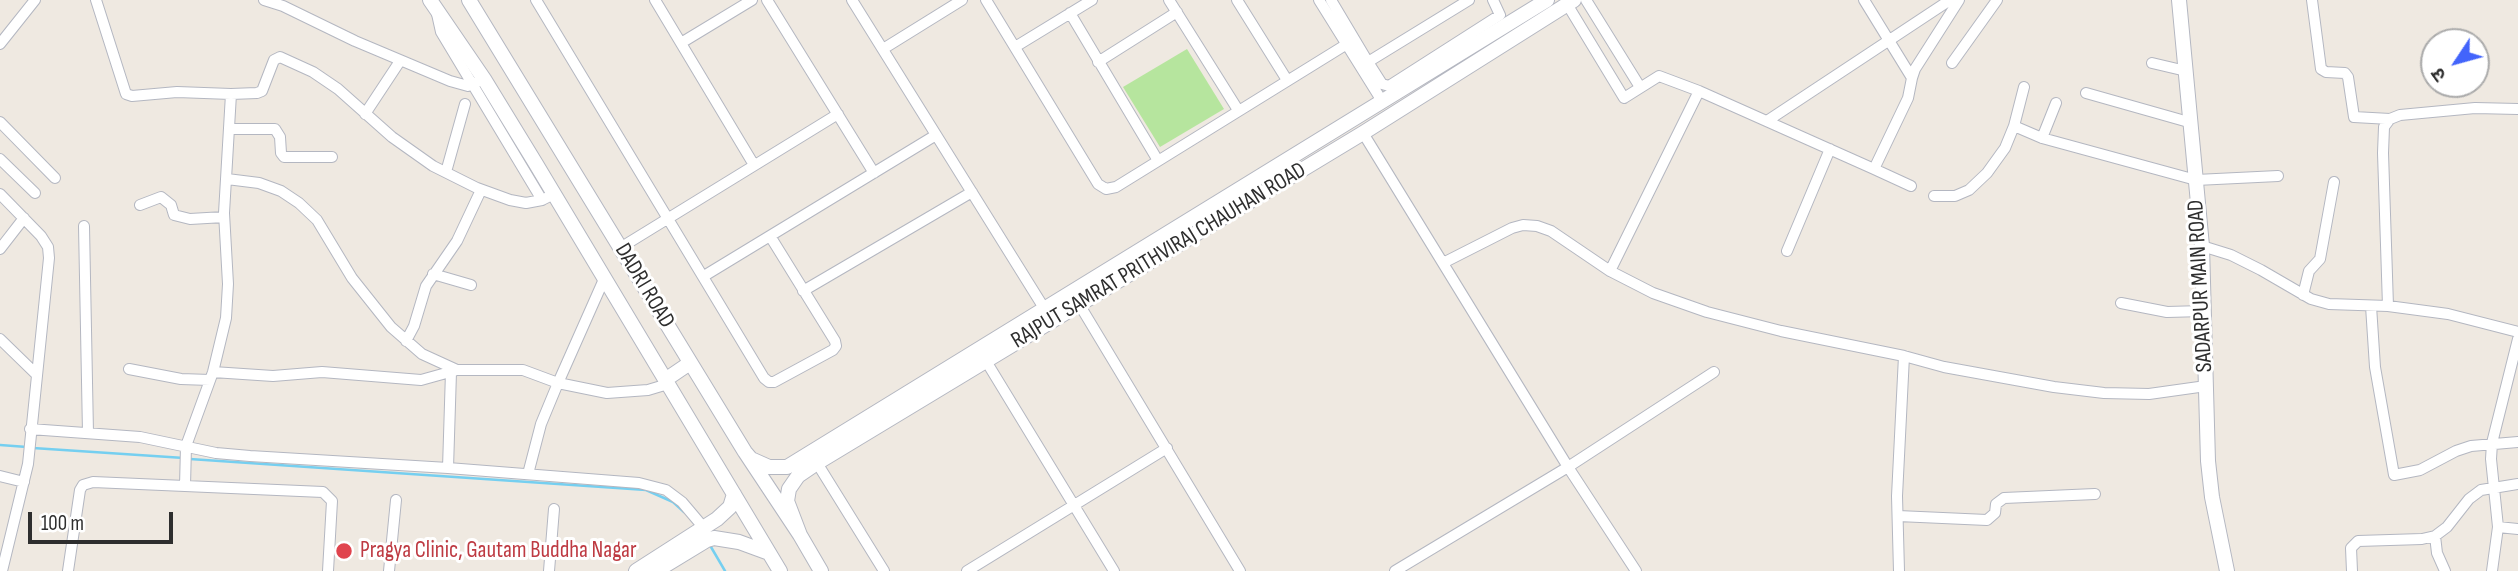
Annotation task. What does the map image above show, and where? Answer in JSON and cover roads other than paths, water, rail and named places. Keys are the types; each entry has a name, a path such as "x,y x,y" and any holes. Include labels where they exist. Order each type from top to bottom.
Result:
{"street":[{"path":"0,44 35,0"},
{"path":"96,0 126,94 257,93 262,91 271,63 280,57 313,72 338,89 392,137 446,173 510,200 526,203 548,197 478,83 465,86 450,81 264,0"},
{"path":"458,0 524,118 537,150 536,164"},
{"name":"DADRI ROAD","path":"469,0 690,363 821,571"},
{"path":"536,0 764,378 774,382 833,350 835,341 770,236"},
{"path":"655,0 754,165"},
{"path":"681,43 752,0"},
{"path":"767,0 874,173"},
{"path":"852,0 1044,308"},
{"path":"883,49 962,0"},
{"path":"986,0 1098,184 1107,189 1116,187 1157,159 1347,44"},
{"path":"1015,47 1092,0"},
{"path":"1169,0 1238,110"},
{"path":"1237,0 1287,80"},
{"path":"1319,0 1382,101"},
{"path":"1331,0 1382,85 1389,86 1500,15 1493,0"},
{"path":"1368,62 1469,0"},
{"name":"RAJPUT SAMRAT PRITHVIRAJ CHAUHAN ROAD","path":"745,452 751,459 769,467 787,467 1547,0"},
{"path":"1586,0 1640,87"},
{"path":"1864,0 1912,78"},
{"path":"1768,121 1950,0"},
{"path":"1874,169 1908,98 1915,69 1959,0"},
{"path":"1952,63 1997,0"},
{"name":"SADARPUR MAIN ROAD","path":"2179,0 2202,246 2208,461 2212,497 2227,571"},
{"path":"2312,0 2321,69 2326,72 2341,71 2348,77 2354,117 2390,118 2475,108 2518,109"},
{"path":"1569,1 1624,98 1658,76 1699,91 1911,186"},
{"name":"RAJPUT SAMRAT PRITHVIRAJ CHAUHAN ROAD","path":"800,535 787,500 789,489 799,476 817,463 1363,133 1569,1"},
{"path":"436,3 524,118 547,143 558,145"},
{"name":"DADRI ROAD","path":"436,3 478,83 536,164 548,197 605,277 780,571"},
{"path":"1098,62 1177,12"},
{"path":"1070,13 1157,159"},
{"path":"365,114 400,61"},
{"path":"2152,63 2186,71"},
{"path":"1934,196 1955,196 1969,190 1987,173 2005,148 2024,87"},
{"path":"1610,271 1699,91"},
{"path":"2086,93 2192,123"},
{"path":"185,486 186,450 211,376 226,318 228,284 224,217 231,94"},
{"path":"2042,138 2056,103"},
{"path":"446,173 465,104"},
{"path":"620,248 668,216 838,114"},
{"path":"2388,306 2383,153 2384,127 2390,118"},
{"path":"0,122 55,178"},
{"path":"2014,126 2042,138 2196,180 2278,176"},
{"path":"230,129 275,129 278,132 281,153 285,158 332,157"},
{"path":"1363,133 1568,467 1636,571"},
{"path":"704,276 936,135"},
{"path":"1787,251 1830,149"},
{"path":"0,159 35,193"},
{"path":"226,179 259,183 281,191 299,203 317,220 372,305 422,354 454,371"},
{"path":"2303,295 2309,271 2320,259 2334,182"},
{"path":"406,341 414,326 422,296 433,274 457,241 481,190"},
{"path":"803,291 972,192"},
{"path":"0,194 41,236 48,247 49,258 28,464 2,571"},
{"path":"140,205 161,197 171,205 174,215 190,219 224,217"},
{"path":"0,249 24,218"},
{"path":"1443,263 1512,228 1523,225 1537,226 1551,232 1610,271 1653,293 1707,312 1781,331 2000,379 2104,393 2148,394 2206,386"},
{"path":"84,226 88,433"},
{"path":"2202,246 2231,255 2303,295 2329,304 2388,306 2448,314 2518,332"},
{"path":"433,274 471,285"},
{"path":"528,474 541,424 605,277"},
{"path":"2121,303 2168,313 2203,311"},
{"path":"1079,304 1240,571"},
{"path":"2371,306 2375,367 2394,475 2420,471 2456,451 2492,443 2518,442"},
{"path":"0,339 37,374"},
{"path":"2492,571 2498,527 2492,443 2518,339"},
{"path":"1899,571 1898,516 1904,356"},
{"path":"986,361 1114,571"},
{"path":"129,369 181,379 322,372 421,380 454,371 523,370 558,383 607,393 648,390 667,382 690,363"},
{"path":"448,468 454,371"},
{"path":"1395,571 1568,467 1714,372"},
{"path":"30,432 141,437 186,450 238,455 639,483 666,490 682,502 704,528"},
{"path":"967,571 1167,448"},
{"path":"817,463 884,571"},
{"path":"0,476 24,482"},
{"path":"68,571 80,490 83,485 93,482 324,492 330,495 332,501 328,571"},
{"path":"2352,571 2351,548 2358,541 2422,540 2435,536 2447,527 2469,499 2481,490 2518,484"},
{"path":"636,571 704,528 730,507 734,494"},
{"path":"1898,516 1987,520 1995,513 1996,504 2004,498 2095,494"},
{"path":"389,571 396,500"},
{"path":"548,571 554,509"},
{"path":"2498,527 2518,529"},
{"path":"2435,536 2437,553 2445,571"},
{"path":"656,571 707,540 715,538 739,542 769,553"}],"waterway":[{"path":"0,445 27,447"},
{"path":"33,448 184,458"},
{"path":"190,459 646,490 673,502 684,512"},
{"path":"711,547 725,571"}],"place":[{"name":"Pragya Clinic, Gautam Buddha Nagar","path":"344,551"}]}
